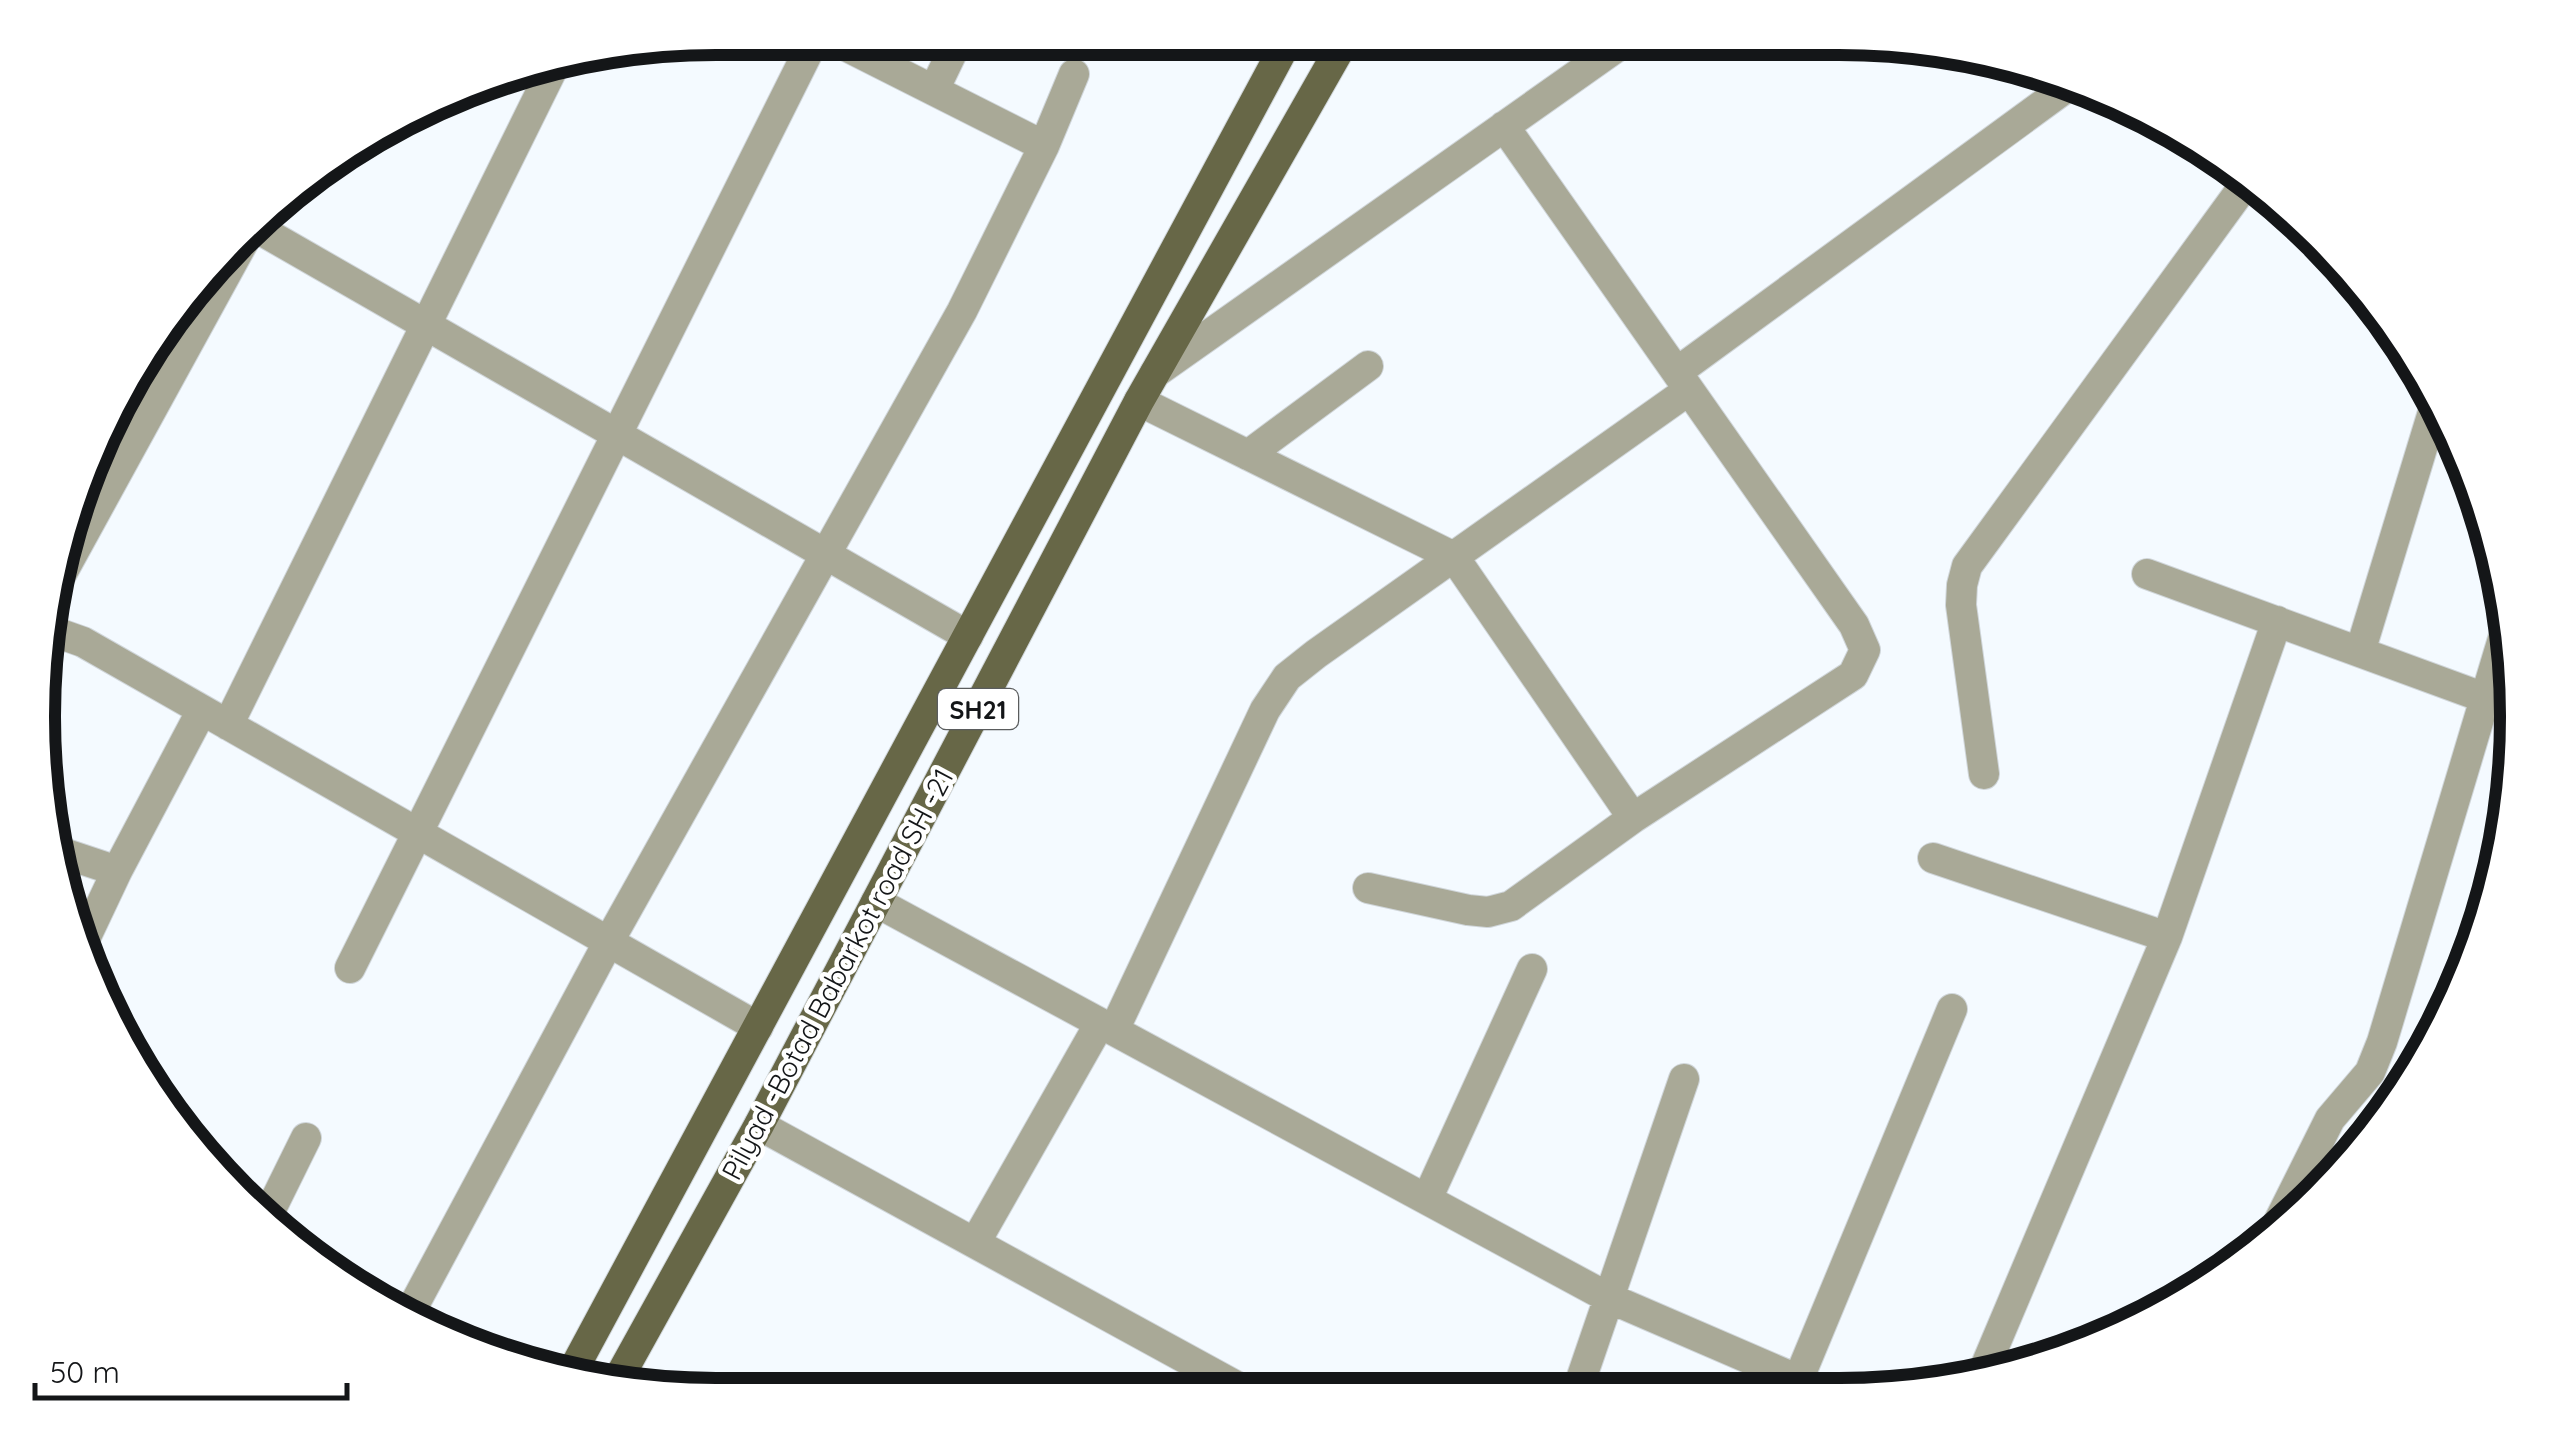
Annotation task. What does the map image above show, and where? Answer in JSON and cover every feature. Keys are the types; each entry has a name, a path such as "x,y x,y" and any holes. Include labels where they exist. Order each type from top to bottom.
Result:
{"main road":[{"name":"Pilyad -Botad Babarkot road SH -21","path":"577,1363 1280,55"},
{"name":"Pilyad -Botad Babarkot road SH -21","path":"623,1371 759,1125 1139,402 1336,55"},
{"path":"1214,178 1252,204"}],"street":[{"path":"350,968 806,55"},
{"path":"864,55 1044,146"},
{"path":"934,90 950,55"},
{"path":"1155,374 1604,55"},
{"path":"414,1305 609,941 962,311 1044,146 1074,74"},
{"path":"228,725 550,77"},
{"path":"974,1243 1106,1027 1266,710 1287,677 1454,557 2059,93"},
{"path":"1368,888 1468,910 1488,912 1511,906 1633,818 1853,675 1864,650 1854,625 1504,126"},
{"path":"1984,774 1961,605 1968,566 2241,192"},
{"path":"265,233 968,636"},
{"path":"79,542 227,271"},
{"path":"1248,455 1368,366"},
{"path":"1139,402 1454,557 1633,818"},
{"path":"2360,652 2430,421"},
{"path":"2147,574 2485,698"},
{"path":"1989,1360 2167,937 2277,621"},
{"path":"60,635 84,642 758,1027"},
{"path":"2290,1200 2330,1119 2370,1072 2382,1042 2497,658"},
{"path":"90,928 202,710"},
{"path":"70,855 117,871"},
{"path":"1932,858 2167,937"},
{"path":"876,902 1609,1298 1785,1378"},
{"path":"1427,1199 1532,970"},
{"path":"1808,1378 1952,1009"},
{"path":"1581,1378 1684,1079"},
{"path":"759,1125 1210,1378"},
{"path":"273,1207 306,1138"}]}
